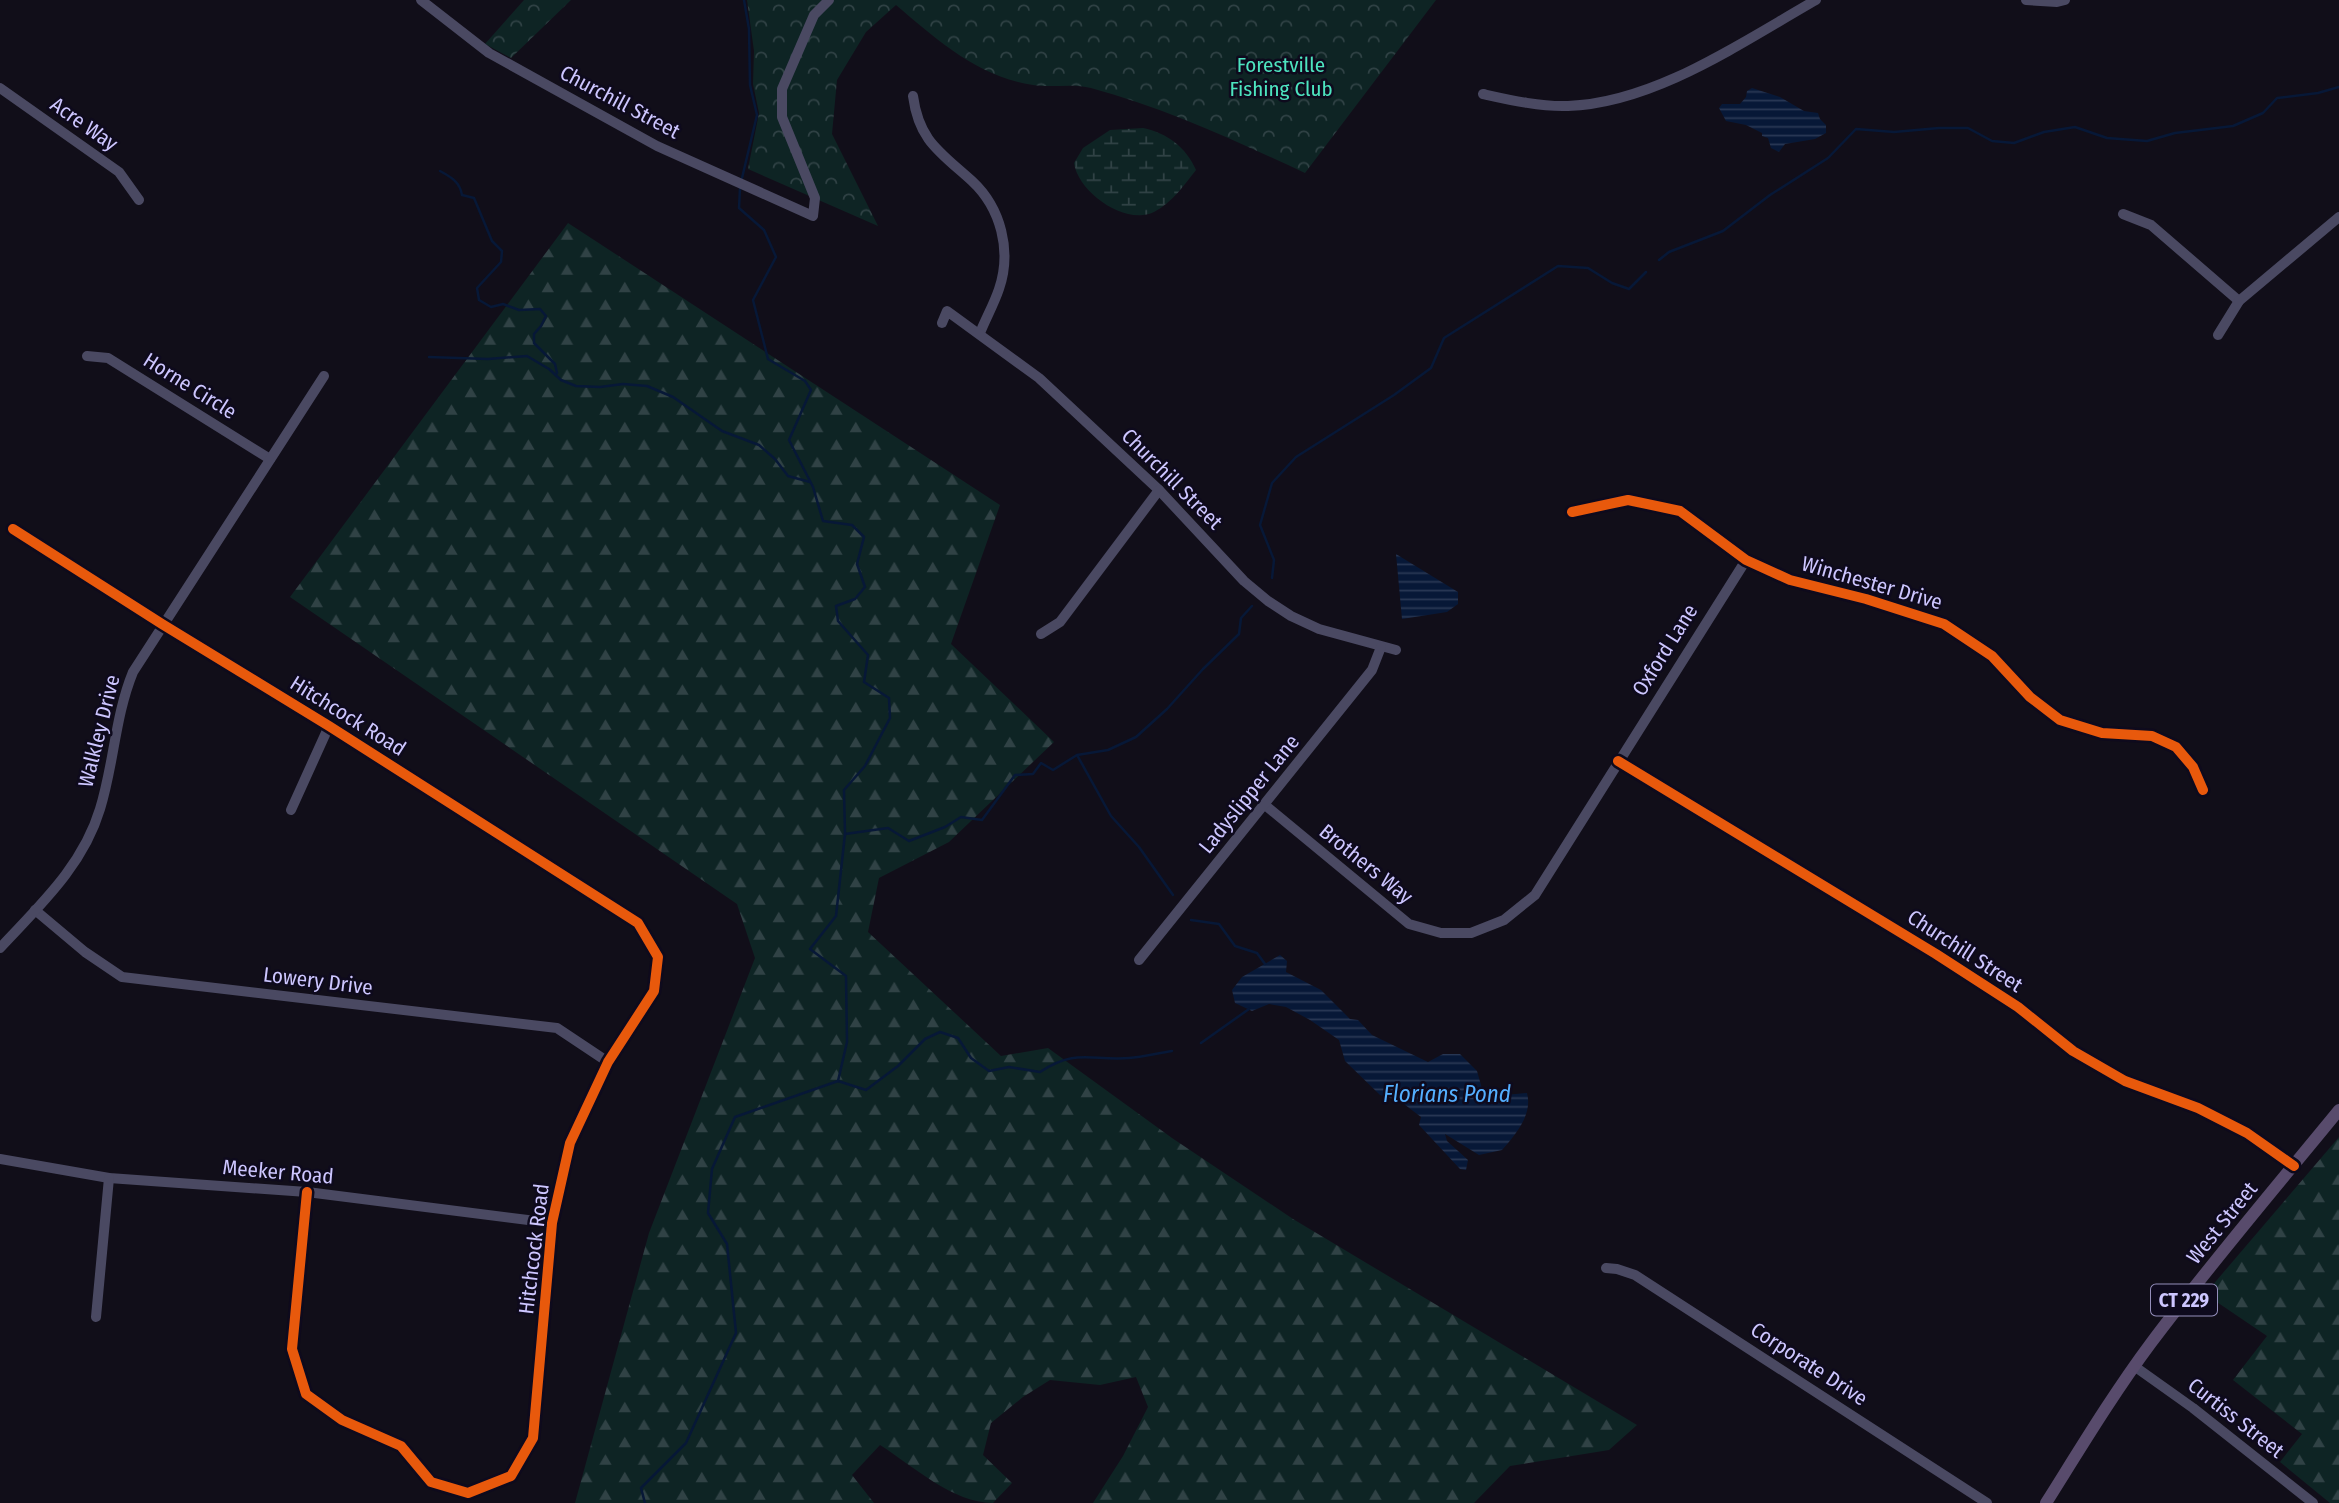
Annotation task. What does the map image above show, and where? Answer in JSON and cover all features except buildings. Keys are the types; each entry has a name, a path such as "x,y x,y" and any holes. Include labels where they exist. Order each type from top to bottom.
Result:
{"main road":[{"name":"West Street","path":"2046,1503 2134,1366 2194,1287 2339,1110"}],"street":[{"name":"Churchill Street","path":"421,0 500,60 657,146 813,216 816,198 782,117 782,89 814,15 829,0"},
{"path":"1483,94 1522,102 1567,106 1607,101 1641,92 1689,71 1816,0"},
{"path":"2026,0 2064,0"},
{"name":"Acre Way","path":"0,88 119,172 139,200"},
{"path":"913,96 924,135 947,160 974,183 998,216 1006,250 1000,288 980,333"},
{"path":"2123,214 2151,225 2239,301"},
{"path":"2218,335 2239,301 2339,217"},
{"name":"Churchill Street","path":"942,323 947,311 1039,378 1159,490 1244,581 1268,601 1319,629 1396,650"},
{"name":"Horne Circle","path":"87,356 108,358 271,458"},
{"name":"Walkley Drive","path":"0,948 72,868 87,843 100,808 124,695 133,672 324,376"},
{"path":"1041,634 1060,622 1159,490"},
{"name":"Winchester Drive","path":"1572,512 1628,500 1680,511 1746,559 1790,580 1866,598 1944,624 1992,656 2030,697 2060,720 2102,733 2152,736 2176,747 2193,767 2203,790"},
{"name":"Hitchcock Road","path":"13,529 638,923 658,957 654,991 608,1062 570,1143 552,1223 533,1438 512,1476 468,1493 431,1482 401,1446 342,1420 306,1394 292,1349 307,1192"},
{"name":"Oxford Lane","path":"1618,761 1746,559"},
{"name":"Ladyslipper Lane","path":"1139,960 1372,670 1381,647"},
{"path":"291,810 329,726"},
{"name":"Churchill Street","path":"1618,761 1936,954 2018,1007 2073,1051 2125,1081 2197,1108 2247,1133 2294,1166"},
{"name":"Brothers Way","path":"1265,806 1409,924 1441,933 1471,933 1504,920 1535,895 1618,761"},
{"name":"Lowery Drive","path":"35,910 85,953 122,977 557,1028 608,1062"},
{"name":"Meeker Road","path":"0,1159 109,1178 307,1192 552,1223"},
{"path":"96,1317 109,1178"},
{"name":"Corporate Drive","path":"1606,1268 1635,1275 1987,1503"},
{"name":"Curtiss Street","path":"2134,1366 2193,1408 2313,1503"}],"green space":[{"path":"524,0 571,0 511,58 485,44"},
{"name":"Forestville Fishing Club","path":"747,0 1436,0 1305,173 1200,126 1119,96 1084,87 1033,85 994,74 959,55 896,5 866,32 837,80 832,134 878,226 748,169 759,113 753,84 754,51"},
{"path":"1143,128 1160,133 1175,142 1187,154 1196,170 1178,193 1161,208 1142,215 1117,210 1093,195 1077,174 1074,163 1083,148 1110,130"},
{"path":"568,223 1000,505 951,644 1054,742 949,842 879,878 868,932 1001,1056 1048,1048 1172,1138 1293,1219 1637,1425 1609,1450 1510,1466 1474,1503 1093,1503 1123,1456 1148,1407 1136,1377 1100,1385 1050,1380 1023,1397 991,1423 983,1455 1012,1483 993,1503 963,1497 948,1490 880,1445 852,1475 874,1503 575,1503 649,1233 755,958 737,904 290,597"},
{"path":"2339,1137 2339,1503 2330,1503 2280,1462 2302,1434 2233,1380 2267,1336 2205,1294"}],"water":[{"path":"1752,88 1780,97 1804,111 1818,113 1826,125 1826,133 1815,139 1785,144 1779,152 1771,148 1768,138 1762,136 1762,133 1746,125 1726,121 1719,108 1722,104 1740,104 1747,91"},
{"path":"1396,554 1458,592 1458,604 1447,612 1402,619"},
{"name":"Florians Pond","path":"1280,955 1287,961 1286,972 1321,990 1350,1019 1358,1020 1372,1035 1428,1062 1443,1054 1460,1054 1477,1071 1483,1092 1495,1096 1527,1093 1525,1117 1512,1138 1502,1150 1479,1155 1445,1134 1447,1141 1468,1160 1466,1170 1460,1169 1419,1125 1421,1117 1400,1101 1380,1095 1345,1061 1339,1040 1286,1007 1269,1004 1252,1011 1235,1003 1232,990 1242,977"}],"waterway":[{"path":"742,178 757,115 750,85 749,29 744,0"},
{"path":"1659,260 1669,252 1723,231 1770,195 1828,158 1856,129 1894,132 1968,128 1992,141 2014,143 2044,132 2075,127 2107,138 2147,141 2175,133 2233,126 2263,113 2277,98 2318,93 2339,87"},
{"path":"440,171 457,183 462,195 474,198 492,241 502,251 501,262 477,288 479,300 491,307 503,304 519,310 540,309 546,316 534,334 534,343 555,364 557,373"},
{"path":"645,1503 641,1488 686,1443 736,1333 727,1244 708,1213 712,1169 735,1117 838,1081 847,1042 846,976 810,949 836,916 845,834 844,790 865,766 890,718 889,698 864,682 868,655 838,621 836,606 855,599 865,587 857,564 864,537 852,525 823,521 813,487 789,440 811,390 805,381 768,359 753,300 776,257 764,230 739,208 740,188"},
{"path":"1272,578 1274,560 1260,525 1272,483 1296,457 1394,395 1431,368 1444,338 1558,266 1588,268 1612,283 1629,289 1646,272"},
{"path":"429,357 488,359 527,356 561,380 576,386 647,386 673,397 722,431 759,445 775,459 788,476 810,482"},
{"path":"845,834 888,828 909,841 945,827 961,817 982,820 1015,775 1033,774 1041,763 1053,770 1077,755 1108,750 1136,737 1167,709 1239,634 1241,618 1252,606"},
{"path":"1077,755 1111,816 1139,847 1173,895"},
{"path":"1191,920 1219,924 1235,946 1257,953 1265,964"},
{"path":"1201,1043 1249,1009"},
{"path":"838,1081 866,1090 898,1066 925,1039 940,1032 958,1038 971,1058 989,1071 1009,1067 1040,1072 1074,1058 1129,1058 1172,1051"}],"cycle path":[{"path":"1572,512 1628,500 1680,511 1746,560 1790,580 1866,599 1944,624 1992,656 2030,697 2060,720 2102,733 2152,736 2176,747 2193,767 2203,790"},
{"path":"13,529 638,923 658,957 654,991 608,1062 570,1143 552,1223 533,1438 511,1476 468,1493 431,1482 401,1446 342,1420 306,1394 292,1349 307,1192"},
{"path":"1618,761 1936,954 2018,1007 2073,1051 2125,1081 2198,1108 2247,1133 2294,1166"}]}
